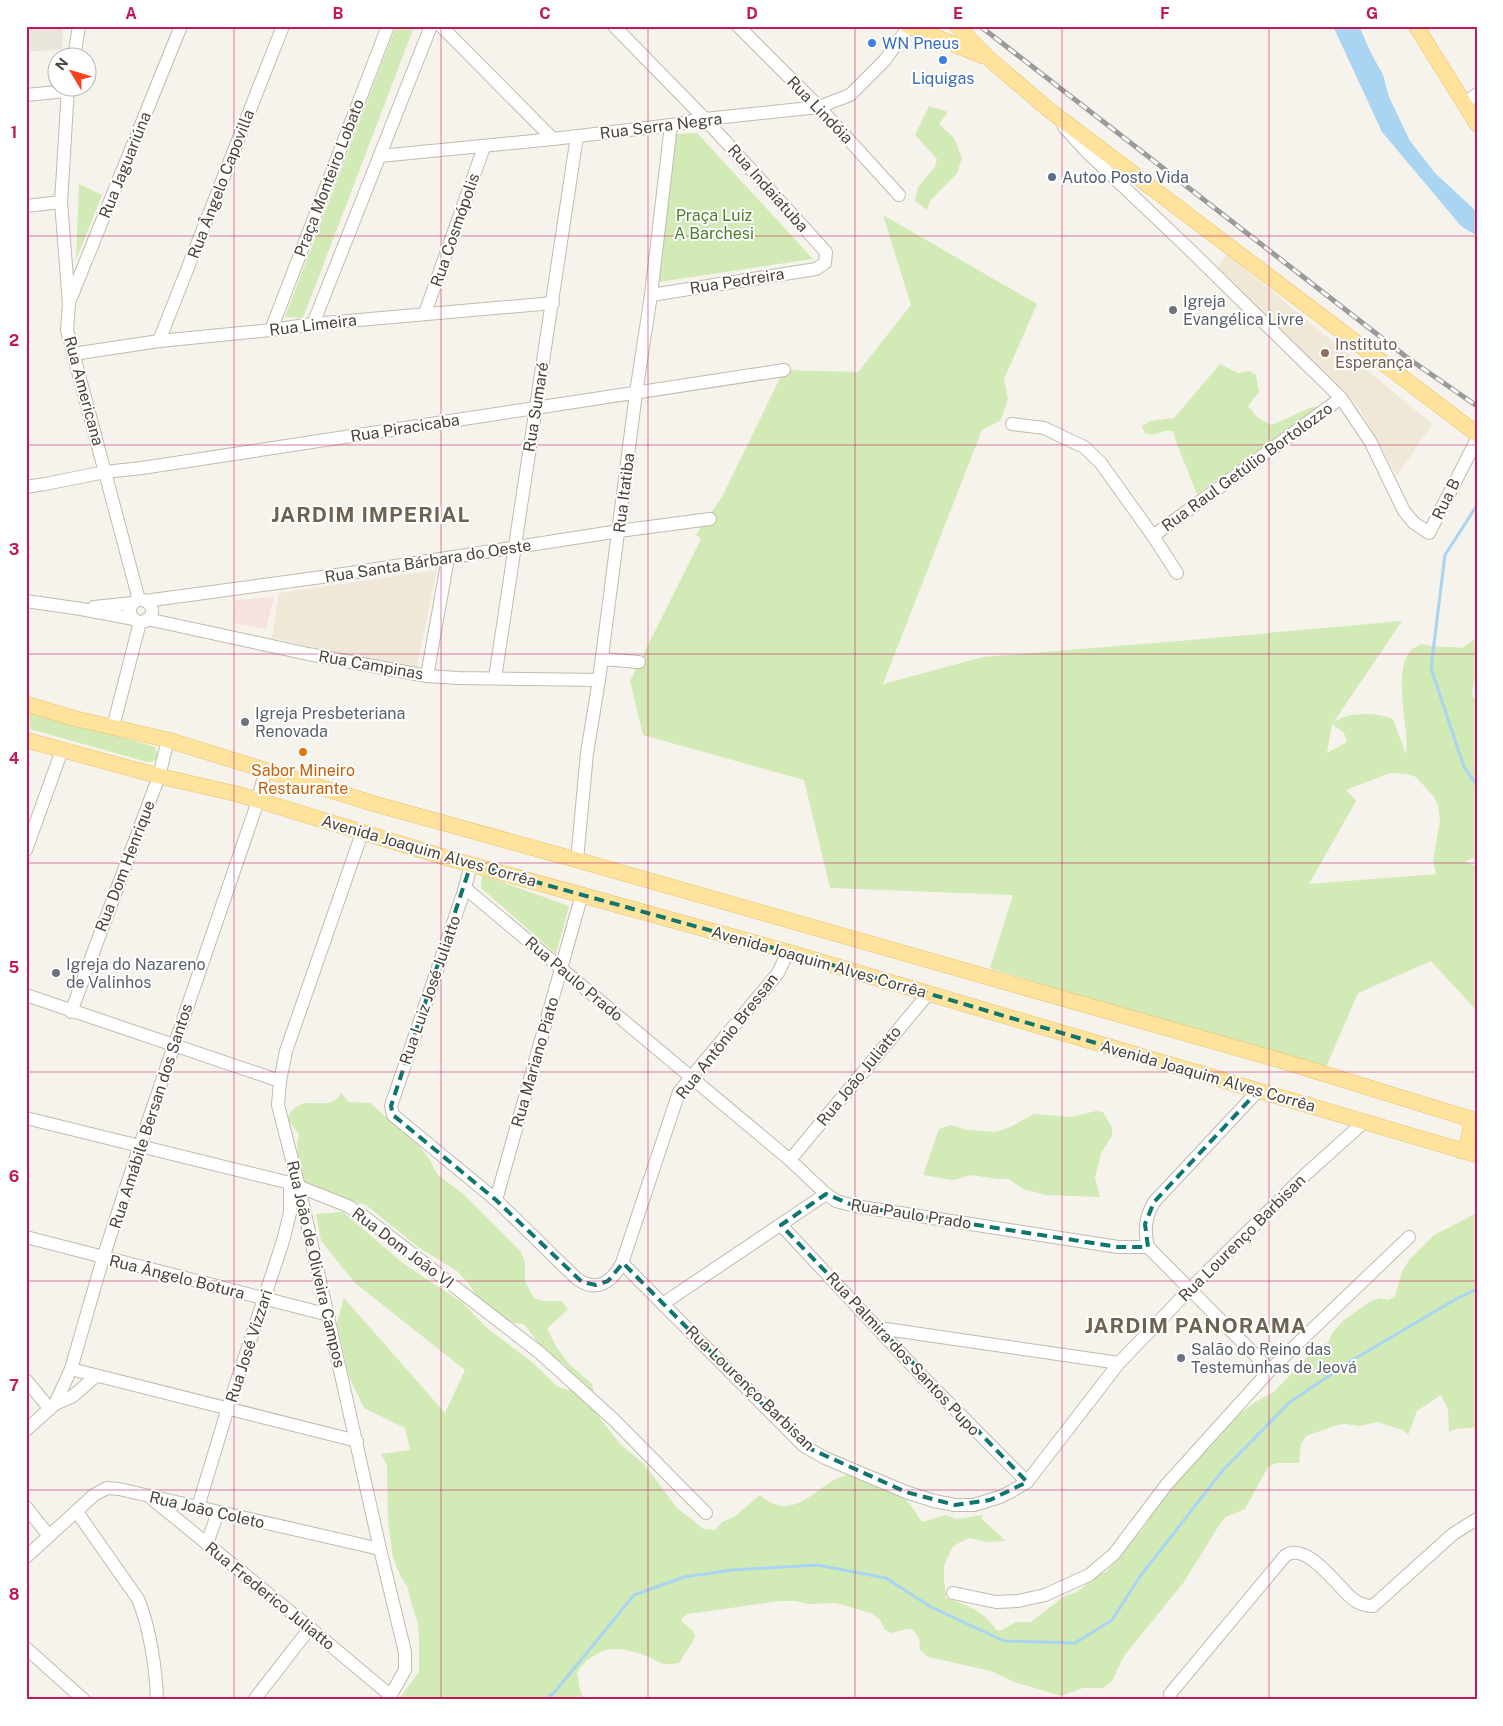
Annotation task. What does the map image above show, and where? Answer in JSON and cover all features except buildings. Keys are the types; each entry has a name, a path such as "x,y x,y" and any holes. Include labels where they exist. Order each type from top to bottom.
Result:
{"main road":[{"path":"957,26 987,57 1049,110 1477,434"},
{"path":"1416,26 1471,98 1477,124"},
{"path":"909,27 987,57"},
{"name":"Avenida Joaquim Alves Corrêa","path":"26,704 73,718 168,740 384,807 577,860 1286,1062 1472,1120"},
{"name":"Avenida Joaquim Alves Corrêa","path":"26,740 159,776 237,794 470,864 788,952 1477,1155"},
{"path":"1461,1151 1469,1139 1472,1120"}],"street":[{"path":"76,48 79,26"},
{"name":"Rua Jaguariúna","path":"69,304 181,26"},
{"name":"Rua Ângelo Capovilla","path":"160,341 283,26"},
{"name":"Praça Monteiro Lobato","path":"271,330 388,26"},
{"path":"313,324 431,26"},
{"path":"440,26 553,140"},
{"name":"Rua Indaiatuba","path":"614,26 705,119 826,252 825,263 822,266"},
{"name":"Rua Lindóia","path":"738,26 819,107 899,195"},
{"name":"Rua Serra Negra","path":"380,156 553,140 705,119 819,107 850,95 885,60 909,27"},
{"path":"26,96 48,92"},
{"name":"Rua Americana","path":"67,98 61,202 69,304 67,330 139,601"},
{"path":"1049,110 1088,153 1187,246 1341,398"},
{"name":"Rua Itatiba","path":"577,860 587,754 602,659 636,393 651,295 671,125"},
{"name":"Rua Sumaré","path":"495,678 577,136"},
{"name":"Rua Cosmópolis","path":"425,313 484,147"},
{"path":"26,206 61,202"},
{"name":"Rua Pedreira","path":"651,295 816,269 822,266"},
{"name":"Rua Limeira","path":"73,354 160,341 313,324 553,302"},
{"name":"Rua Piracicaba","path":"26,486 105,472 142,468 784,370"},
{"name":"Rua B","path":"1341,398 1370,441 1404,511 1414,523 1429,533 1477,438"},
{"name":"Rua Raul Getúlio Bortolozzo","path":"1153,536 1341,398"},
{"path":"1012,424 1044,428 1084,446 1100,462 1177,573"},
{"name":"Rua Santa Bárbara do Oeste","path":"139,601 344,574 619,531 710,519"},
{"path":"427,676 448,558"},
{"name":"Rua Campinas","path":"26,601 140,620 427,676 599,680"},
{"path":"112,727 140,620 152,610 149,604 139,601 130,613 140,620"},
{"name":"Rua Campinas","path":"81,609 139,601"},
{"path":"602,659 639,662"},
{"path":"159,776 168,740"},
{"path":"26,850 62,750"},
{"name":"Rua Amábile Bersan dos Santos","path":"53,1407 71,1369 103,1258 258,801 265,771"},
{"name":"Rua Dom Henrique","path":"71,1012 159,776"},
{"name":"Rua João de Oliveira Campos","path":"362,832 286,1052 280,1081 278,1105 295,1185 329,1315 406,1660 405,1670 389,1698"},
{"name":"Rua Luiz José Juliatto","path":"470,864 465,888 391,1106 393,1115 496,1200"},
{"name":"Rua Paulo Prado","path":"465,888 790,1160 836,1201 855,1206 1118,1247 1148,1247"},
{"name":"Rua Mariano Piato","path":"496,1200 582,894"},
{"name":"Rua Antônio Bressan","path":"622,1262 679,1092 690,1076 778,973 788,952"},
{"name":"Rua João Juliatto","path":"790,1160 928,994"},
{"path":"26,995 71,1012 280,1081"},
{"path":"1258,1091 1154,1202 1148,1212 1144,1234 1148,1247 1270,1370"},
{"name":"Rua Dom João VI","path":"26,1118 295,1185 348,1206 540,1353 613,1419 706,1513"},
{"name":"Rua Lourenço Barbisan","path":"622,1262 804,1446 813,1452 906,1492 934,1501 956,1505 974,1504 1000,1497 1026,1482 1119,1364 1189,1290 1305,1175 1364,1122"},
{"name":"Rua José Vizzari","path":"198,1507 228,1408 265,1299 290,1213 295,1185"},
{"path":"664,1303 826,1194"},
{"path":"496,1200 587,1285 596,1285 608,1281 615,1276 622,1262"},
{"name":"Rua Palmira dos Santos Pupo","path":"781,1224 924,1377 1026,1482"},
{"name":"Rua Ângelo Botura","path":"26,1237 329,1315"},
{"path":"953,1592 996,1602 1018,1601 1044,1596 1089,1575 1114,1554 1168,1484 1270,1370 1409,1237"},
{"path":"879,1328 1119,1364"},
{"path":"71,1369 357,1441"},
{"path":"26,1430 53,1407 73,1396 96,1376"},
{"path":"26,1380 53,1407"},
{"name":"Rua João Coleto","path":"26,1557 94,1495 107,1488 119,1489 380,1549"},
{"name":"Rua Frederico Juliatto","path":"149,1497 310,1628 389,1698"},
{"path":"26,1507 49,1536"},
{"path":"77,1512 138,1599 143,1611 151,1650 156,1700"},
{"path":"207,1544 218,1512"},
{"path":"1170,1694 1285,1556 1290,1553 1297,1552 1309,1558 1328,1573 1354,1600 1365,1606 1373,1606 1453,1534 1477,1519"},
{"path":"254,1700 310,1628"},
{"path":"26,1648 84,1700"}],"highlighted area":[{"path":"471,864 788,952 1258,1091 1154,1202 1145,1224 1148,1247 1118,1247 855,1206 826,1194 781,1225 1027,1482 990,1500 955,1505 906,1492 804,1446 623,1263 608,1281 596,1285 582,1282 496,1200 393,1115 391,1106"}],"shaded area":[{"path":"26,26 63,26 62,48 48,48 48,50 26,52"},
{"name":"Instituto Esperança","path":"1227,254 1432,424 1397,476 1358,406 1216,270"},
{"path":"437,570 416,671 272,638 279,593"},
{"path":"274,597 266,629 233,623 236,600"}],"green space":[{"path":"396,26 414,27 303,318 285,317"},
{"path":"929,106 948,112 939,124 954,138 962,158 957,173 930,201 927,210 915,201 918,187 935,167 937,159 915,135"},
{"name":"Praça Luiz A Barchesi","path":"697,133 813,259 659,282 676,134"},
{"path":"79,184 102,195 76,260"},
{"path":"883,215 1037,304 1004,379 1008,399 1001,420 982,430 883,684 983,657 1402,621 1333,723 1343,717 1356,714 1375,715 1393,719 1406,755 1407,743 1402,701 1402,672 1405,660 1411,650 1421,644 1462,648 1477,638 1477,678 1474,680 1472,695 1477,702 1477,859 1465,861 1477,867 1477,1011 1431,961 1358,993 1323,1074 990,968 1013,895 830,888 804,780 643,735 630,681 701,539 696,535 722,497 784,370 858,372 911,305","holes":["1332,724 1344,733 1347,742 1327,753","1390,773 1416,777 1434,797 1438,805 1440,820 1433,861 1436,874 1309,884 1356,801 1346,790"]},
{"path":"1220,364 1238,373 1250,371 1256,375 1259,392 1248,406 1258,418 1271,425 1308,409 1320,406 1197,494 1173,431 1149,434 1145,433 1142,426 1150,421 1174,418"},
{"path":"26,710 155,747 158,756 156,760 147,762 26,728"},
{"path":"482,875 569,906 556,954 481,888"},
{"path":"341,1093 349,1102 370,1103 418,1145 428,1157 438,1175 462,1193 520,1251 525,1262 525,1281 534,1298 543,1301 561,1301 568,1309 547,1329 556,1346 568,1363 592,1384 601,1420 621,1445 644,1464 677,1508 704,1529 715,1530 722,1522 734,1517 760,1495 775,1504 788,1506 811,1496 833,1481 845,1476 858,1475 906,1500 922,1522 946,1515 956,1519 983,1515 982,1519 1006,1541 988,1542 969,1538 953,1546 944,1565 946,1598 981,1613 992,1623 996,1630 1000,1631 1016,1622 1031,1622 1063,1597 1077,1592 1096,1576 1106,1572 1142,1530 1168,1490 1237,1416 1255,1402 1274,1392 1312,1352 1329,1342 1332,1333 1344,1320 1371,1301 1380,1298 1388,1300 1395,1296 1402,1272 1409,1260 1434,1235 1477,1213 1477,1427 1456,1429 1449,1432 1448,1409 1441,1395 1417,1411 1408,1435 1403,1430 1377,1422 1360,1426 1337,1425 1306,1436 1301,1444 1299,1463 1276,1463 1268,1467 1245,1509 1226,1517 1221,1522 1184,1582 1124,1656 1112,1681 1103,1688 1083,1688 1061,1696 1014,1682 991,1671 928,1657 920,1650 919,1638 913,1630 907,1629 891,1633 885,1630 880,1620 873,1614 836,1603 808,1604 796,1601 780,1601 688,1614 683,1617 681,1621 693,1631 695,1637 680,1663 664,1664 626,1650 617,1649 600,1652 585,1663 577,1672 584,1700 398,1700 419,1672 419,1636 417,1619 408,1588 393,1558 388,1522 387,1465 381,1454 410,1450 405,1428 364,1408 349,1377 337,1323 344,1298 445,1413 465,1370 355,1283 321,1241 316,1214 343,1212 404,1264 463,1303 487,1328 533,1363 558,1387 569,1390 573,1388 574,1376 566,1366 540,1346 525,1325 519,1323 500,1323 484,1308 469,1284 457,1271 418,1247 366,1205 338,1197 324,1189 307,1185 299,1171 297,1144 299,1134 287,1119 293,1110 300,1105 307,1103 329,1103 336,1100"},
{"path":"1096,1111 1103,1112 1112,1128 1112,1136 1101,1153 1095,1178 1100,1197 1046,1195 1023,1189 1009,1179 971,1175 953,1180 923,1175 939,1129 951,1125 967,1130 996,1132 1034,1114 1071,1117"}],"water":[{"path":"1333,26 1359,26 1383,75 1389,97 1410,141 1435,173 1477,212 1477,236 1461,226 1382,132"}],"waterway":[{"path":"1477,505 1445,555 1431,668 1464,767 1477,785"},
{"path":"544,1700 554,1693 634,1595 684,1577 732,1570 817,1565 886,1578 931,1607 1004,1641 1075,1643 1112,1620 1141,1575 1224,1469 1290,1402 1351,1361 1456,1299 1477,1289"}],"railway":[{"path":"980,26 1409,359 1477,406"}],"place":[{"name":"WN Pneus","path":"872,43"},
{"name":"Liquigas","path":"943,60"},
{"name":"Autoo Posto Vida","path":"1052,177"},
{"name":"Igreja Evangélica Livre","path":"1173,310"},
{"name":"Instituto Esperança","path":"1325,353"},
{"name":"Igreja Presbeteriana Renovada","path":"245,722"},
{"name":"Sabor Mineiro Restaurante","path":"303,752"},
{"name":"Igreja do Nazareno de Valinhos","path":"56,973"},
{"name":"Salão do Reino das Testemunhas de Jeová","path":"1181,1358"}],"district":[{"name":"JARDIM IMPERIAL","path":"371,514"},
{"name":"JARDIM PANORAMA","path":"1196,1325"}]}
